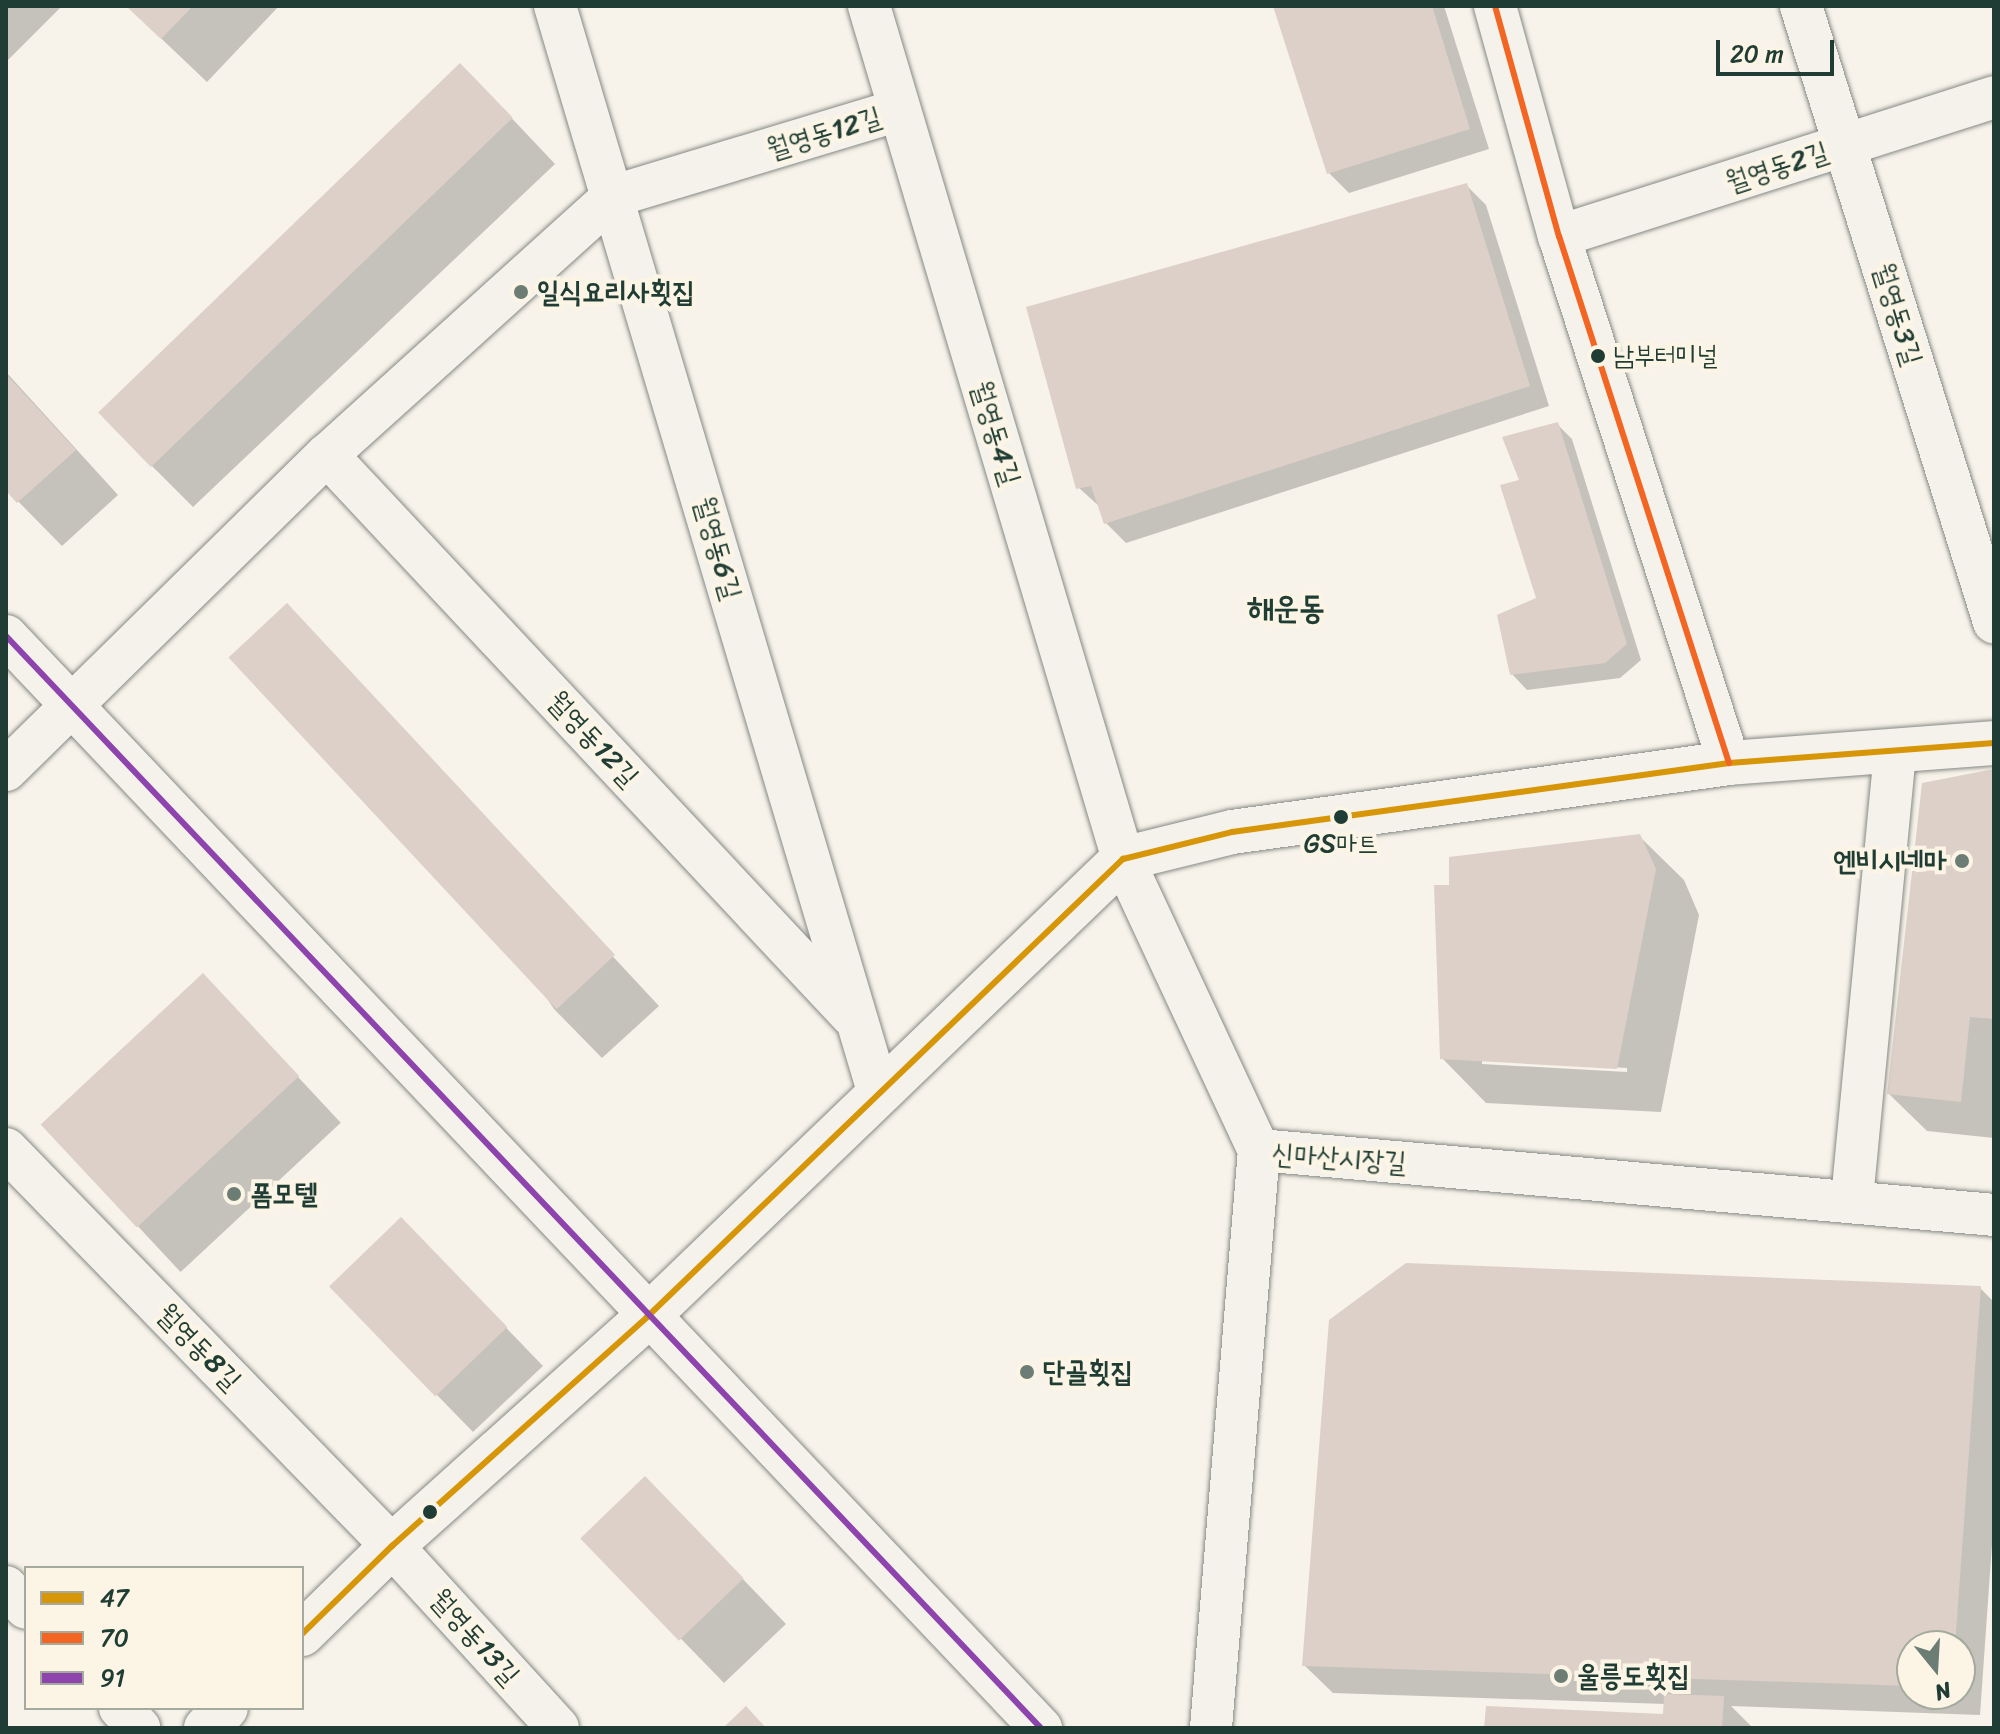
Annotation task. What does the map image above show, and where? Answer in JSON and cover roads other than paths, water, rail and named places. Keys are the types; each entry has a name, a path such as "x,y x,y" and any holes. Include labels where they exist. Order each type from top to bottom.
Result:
{"main road":[{"path":"304,1632 392,1546 647,1317 878,1091 1123,859 1232,832 1729,763 1994,743"},
{"path":"206,1728 224,1710"}],"street":[{"name":"월영동6길","path":"555,6 878,1091"},
{"name":"월영동4길","path":"869,6 1123,859 1259,1150"},
{"path":"1495,6 1559,236 1729,763"},
{"name":"월영동3길","path":"1801,6 1994,622"},
{"name":"월영동2길","path":"1559,236 1994,97"},
{"name":"월영동12길","path":"6,770 327,455 614,196 899,110"},
{"name":"월영동12길","path":"327,455 858,1022"},
{"path":"6,636 647,1317 1041,1728"},
{"path":"1852,1199 1895,751"},
{"name":"월영동8길","path":"6,1149 392,1546"},
{"name":"신마산시장길","path":"1211,1728 1259,1150 1852,1199 1994,1215"},
{"name":"월영동13길","path":"392,1546 558,1728"},
{"path":"6,1587 24,1606"},
{"path":"122,1710 139,1728"}],"place":[{"name":"일식요리사횟집","path":"521,292"},
{"name":"남부터미널","path":"1598,356"},
{"name":"GS마트","path":"1341,817"},
{"name":"엔비시네마","path":"1962,861"},
{"name":"폼모텔","path":"234,1194"},
{"name":"단골횟집","path":"1027,1372"},
{"name":"울릉도횟집","path":"1561,1676"}],"district":[{"name":"해운동","path":"1286,608"}]}
